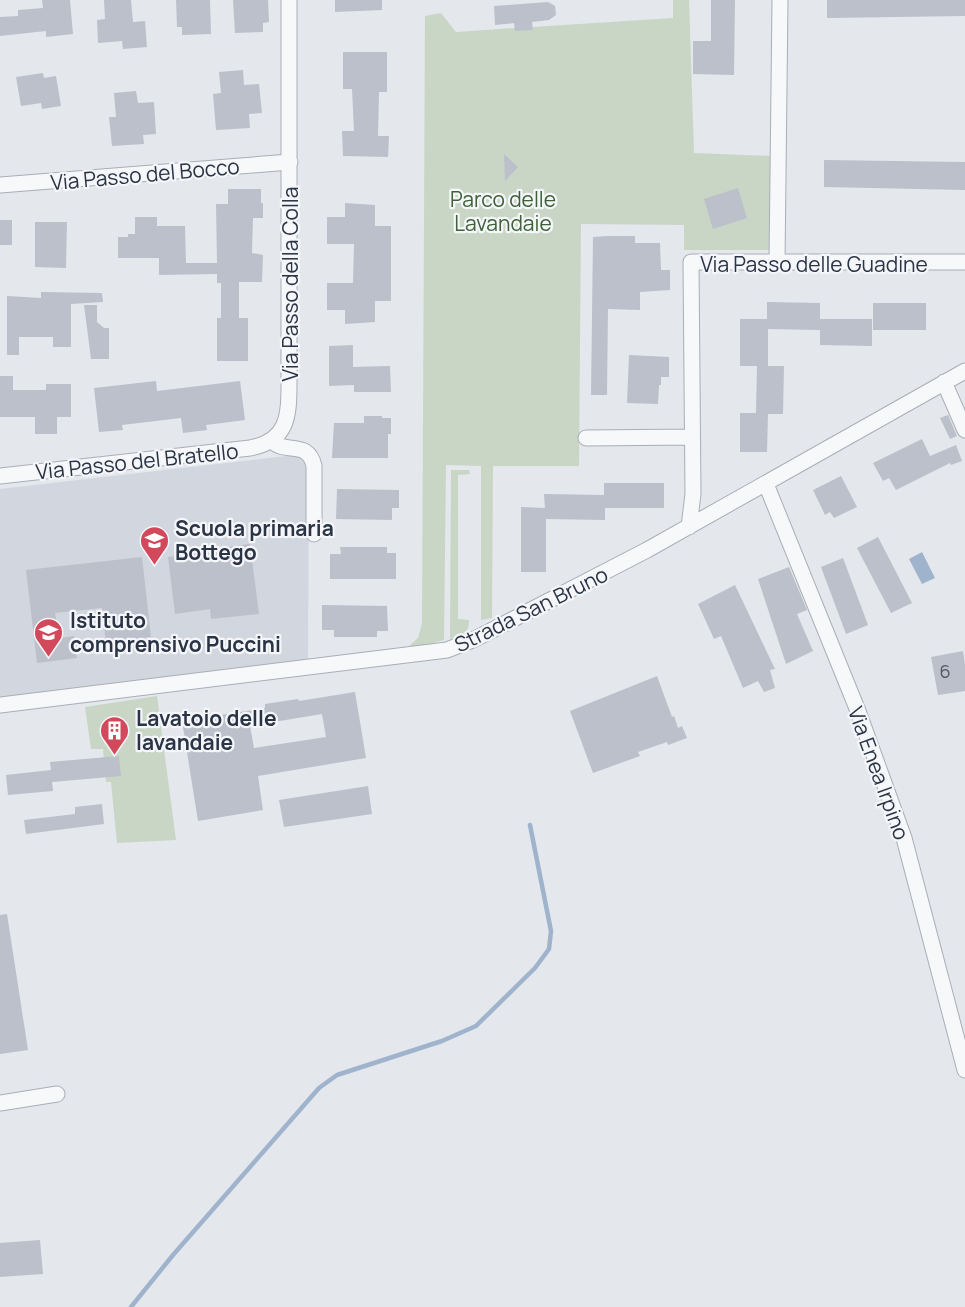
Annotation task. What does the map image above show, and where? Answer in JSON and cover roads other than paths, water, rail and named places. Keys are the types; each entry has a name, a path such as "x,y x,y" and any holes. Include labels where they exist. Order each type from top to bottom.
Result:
{"street":[{"name":"Via Passo della Colla","path":"272,441 284,426 289,406 289,0"},
{"path":"777,263 780,0"},
{"name":"Via Passo del Bocco","path":"0,185 290,162"},
{"name":"Via Passo delle Guadine","path":"689,527 693,494 692,262 965,262"},
{"name":"Strada San Bruno","path":"0,705 447,650 475,639 689,527 965,371"},
{"path":"944,382 965,430"},
{"path":"586,438 692,436"},
{"path":"272,441 280,446 303,450 312,458 314,534"},
{"name":"Via Passo del Bratello","path":"0,476 245,449 272,441"},
{"name":"Via Enea Irpino","path":"766,484 858,711 904,838 965,1070"},
{"path":"0,1103 57,1094"}],"water":[{"path":"922,552 935,578 922,584 909,559"}],"waterway":[{"path":"131,1307 173,1255 319,1088 337,1075 442,1041 476,1026 535,968 549,949 551,931 530,825"}],"place":[{"name":"Scuola primaria Bottego","path":"154,566"},
{"name":"Istituto comprensivo Puccini","path":"49,658"},
{"name":"Lavatoio delle lavandaie","path":"115,756"}],"park label":[{"name":"Parco delle Lavandaie","path":"503,211"}]}
